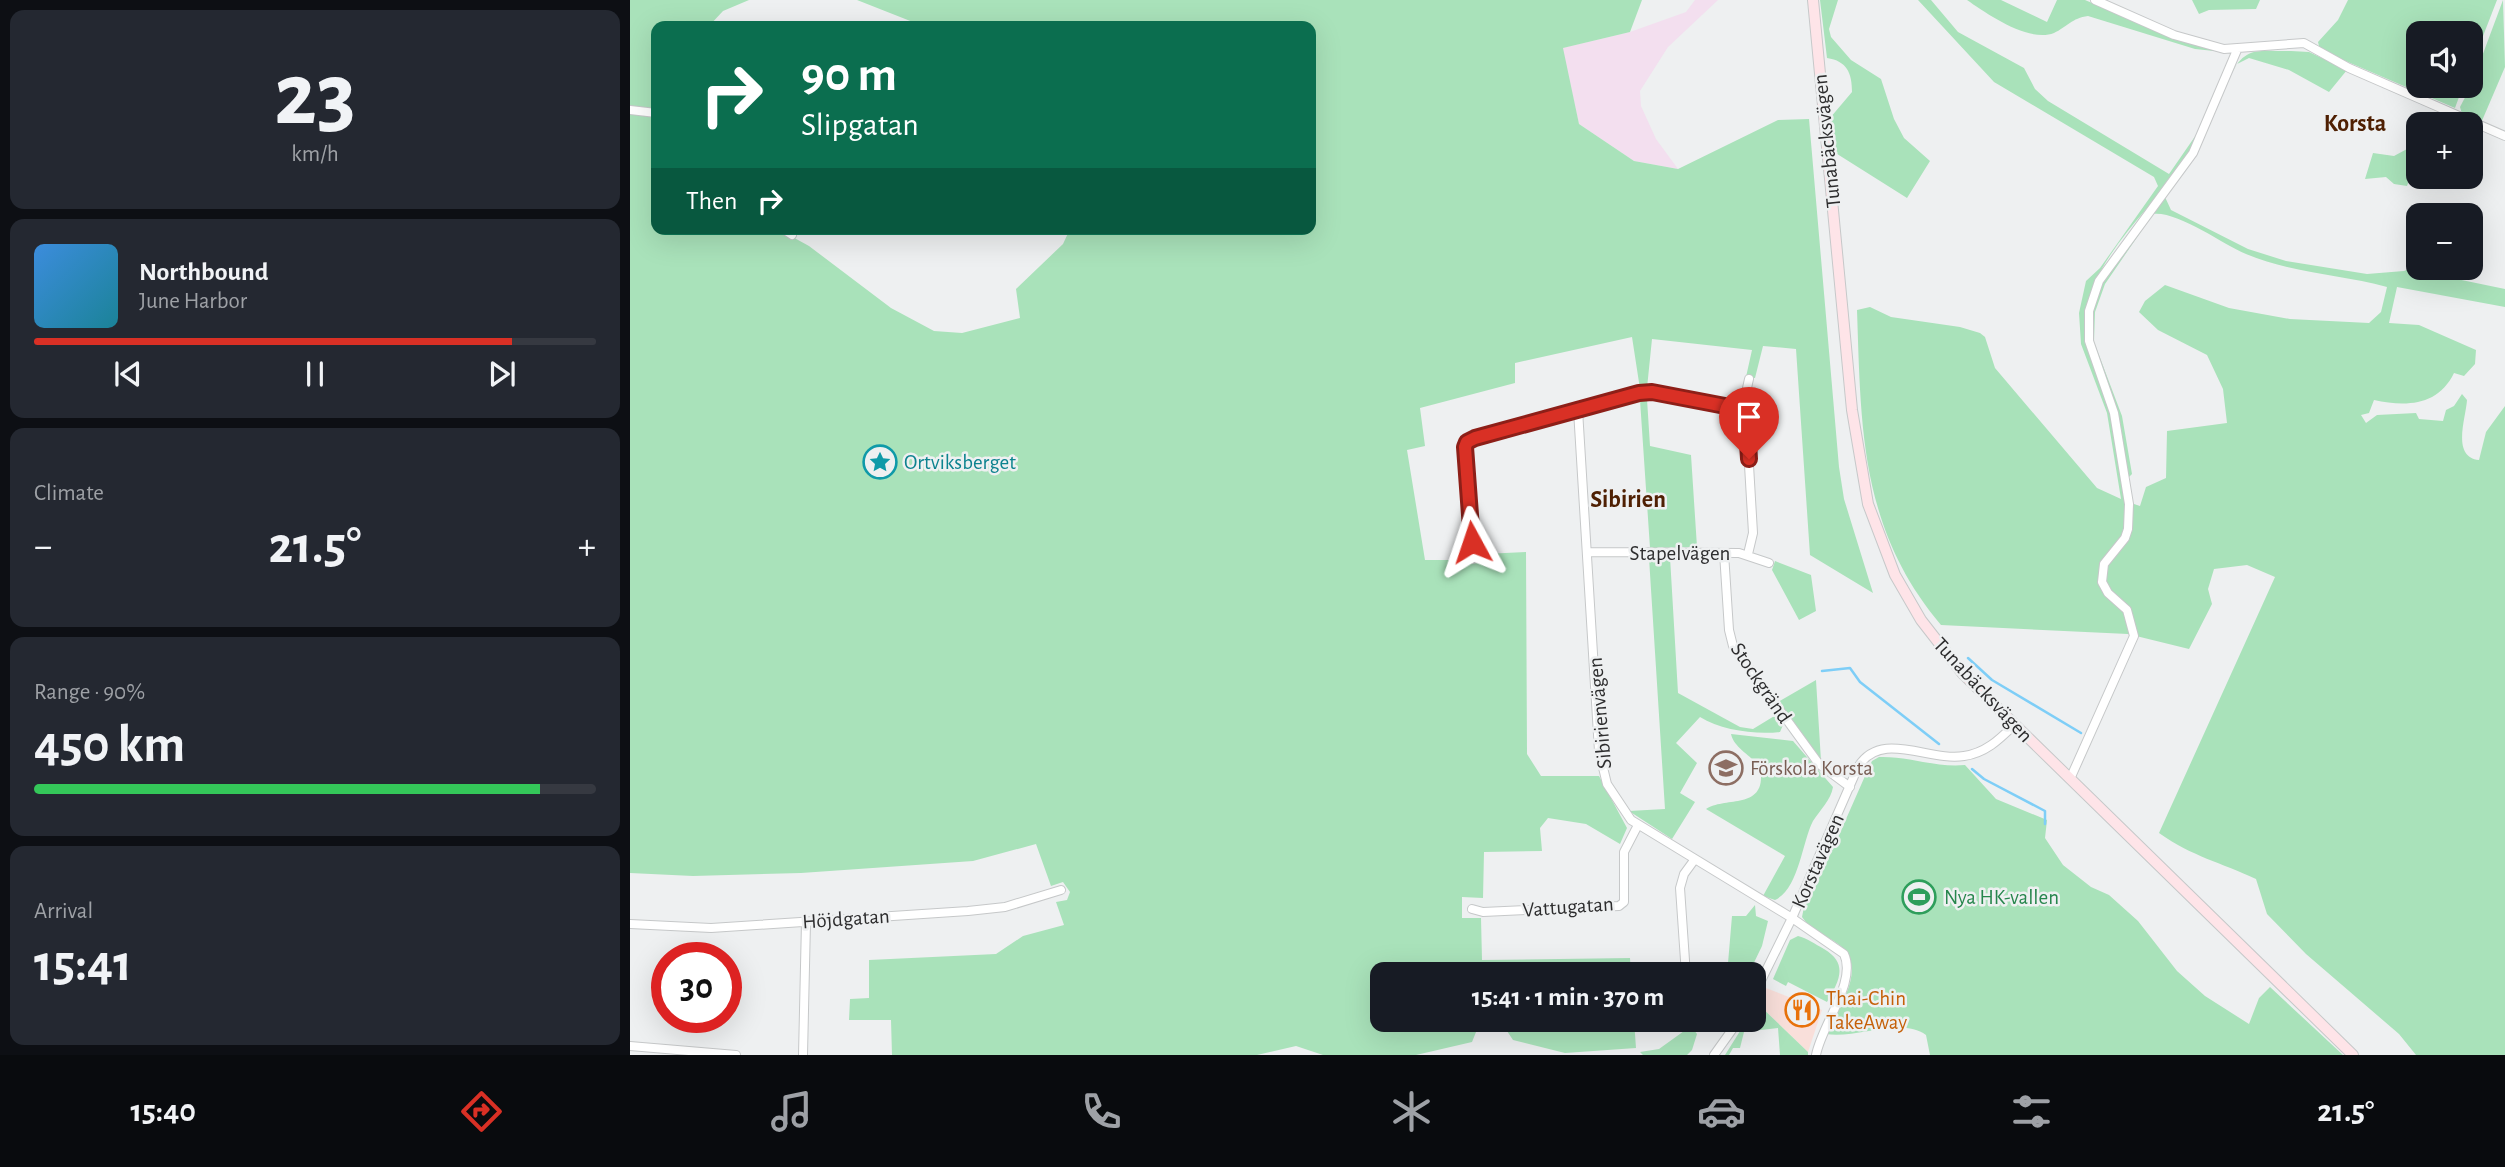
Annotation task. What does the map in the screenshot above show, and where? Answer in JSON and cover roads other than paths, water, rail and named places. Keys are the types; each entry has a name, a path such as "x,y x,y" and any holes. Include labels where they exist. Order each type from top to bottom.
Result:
{"street":[{"name":"Tunabäcksvägen","path":"1813,0 1852,410 1868,504 1895,575 1921,620 1963,674 2353,1055"},
{"path":"2095,0 2174,35 2237,50 2304,43 2349,68 2505,136"},
{"path":"2070,779 2134,636 2127,610 2108,593 2102,582 2104,564 2128,529 2129,505 2114,413 2089,341 2089,312 2099,281 2193,153 2237,50"},
{"path":"630,110 651,112"},
{"path":"1748,554 1754,533 1746,410 1749,379"},
{"path":"1476,558 1465,470 1467,442 1652,392 1746,410"},
{"name":"Sibirienvägen","path":"1578,410 1602,769 1620,808 1638,825 1792,918 1843,954 1848,969 1843,990 1819,1038 1816,1055"},
{"name":"Stapelvägen","path":"1589,552 1748,554 1769,563"},
{"name":"Stockgränd","path":"1724,553 1729,630 1733,646 1819,764 1850,787"},
{"name":"Korstavägen","path":"1766,971 1862,761 1874,751 1891,748 1960,757 1984,750 2014,726"},
{"name":"Vattugatan","path":"1472,909 1483,912 1619,906 1625,902 1627,892 1625,847 1638,825"},
{"path":"1685,962 1680,881 1695,859"},
{"name":"Höjdgatan","path":"630,924 711,928 1005,907 1061,890"},
{"path":"803,1055 806,922"},
{"path":"1714,1055 1730,1032"},
{"path":"631,1045 637,1055"},
{"path":"631,1045 736,1055"}],"waterway":[{"path":"1968,658 1992,680 2081,733"},
{"path":"1822,671 1850,668 1860,682 1939,744"},
{"path":"1972,769 1984,779 2045,811 2045,824"}],"place":[{"name":"Ortviksberget","path":"880,462"},
{"name":"Förskola Korsta","path":"1726,768"},
{"name":"Nya HK-vallen","path":"1919,897"},
{"name":"Thai-Chin TakeAway","path":"1802,1010"}],"district":[{"name":"Korsta","path":"2355,124"},
{"name":"Sibirien","path":"1628,500"}]}
